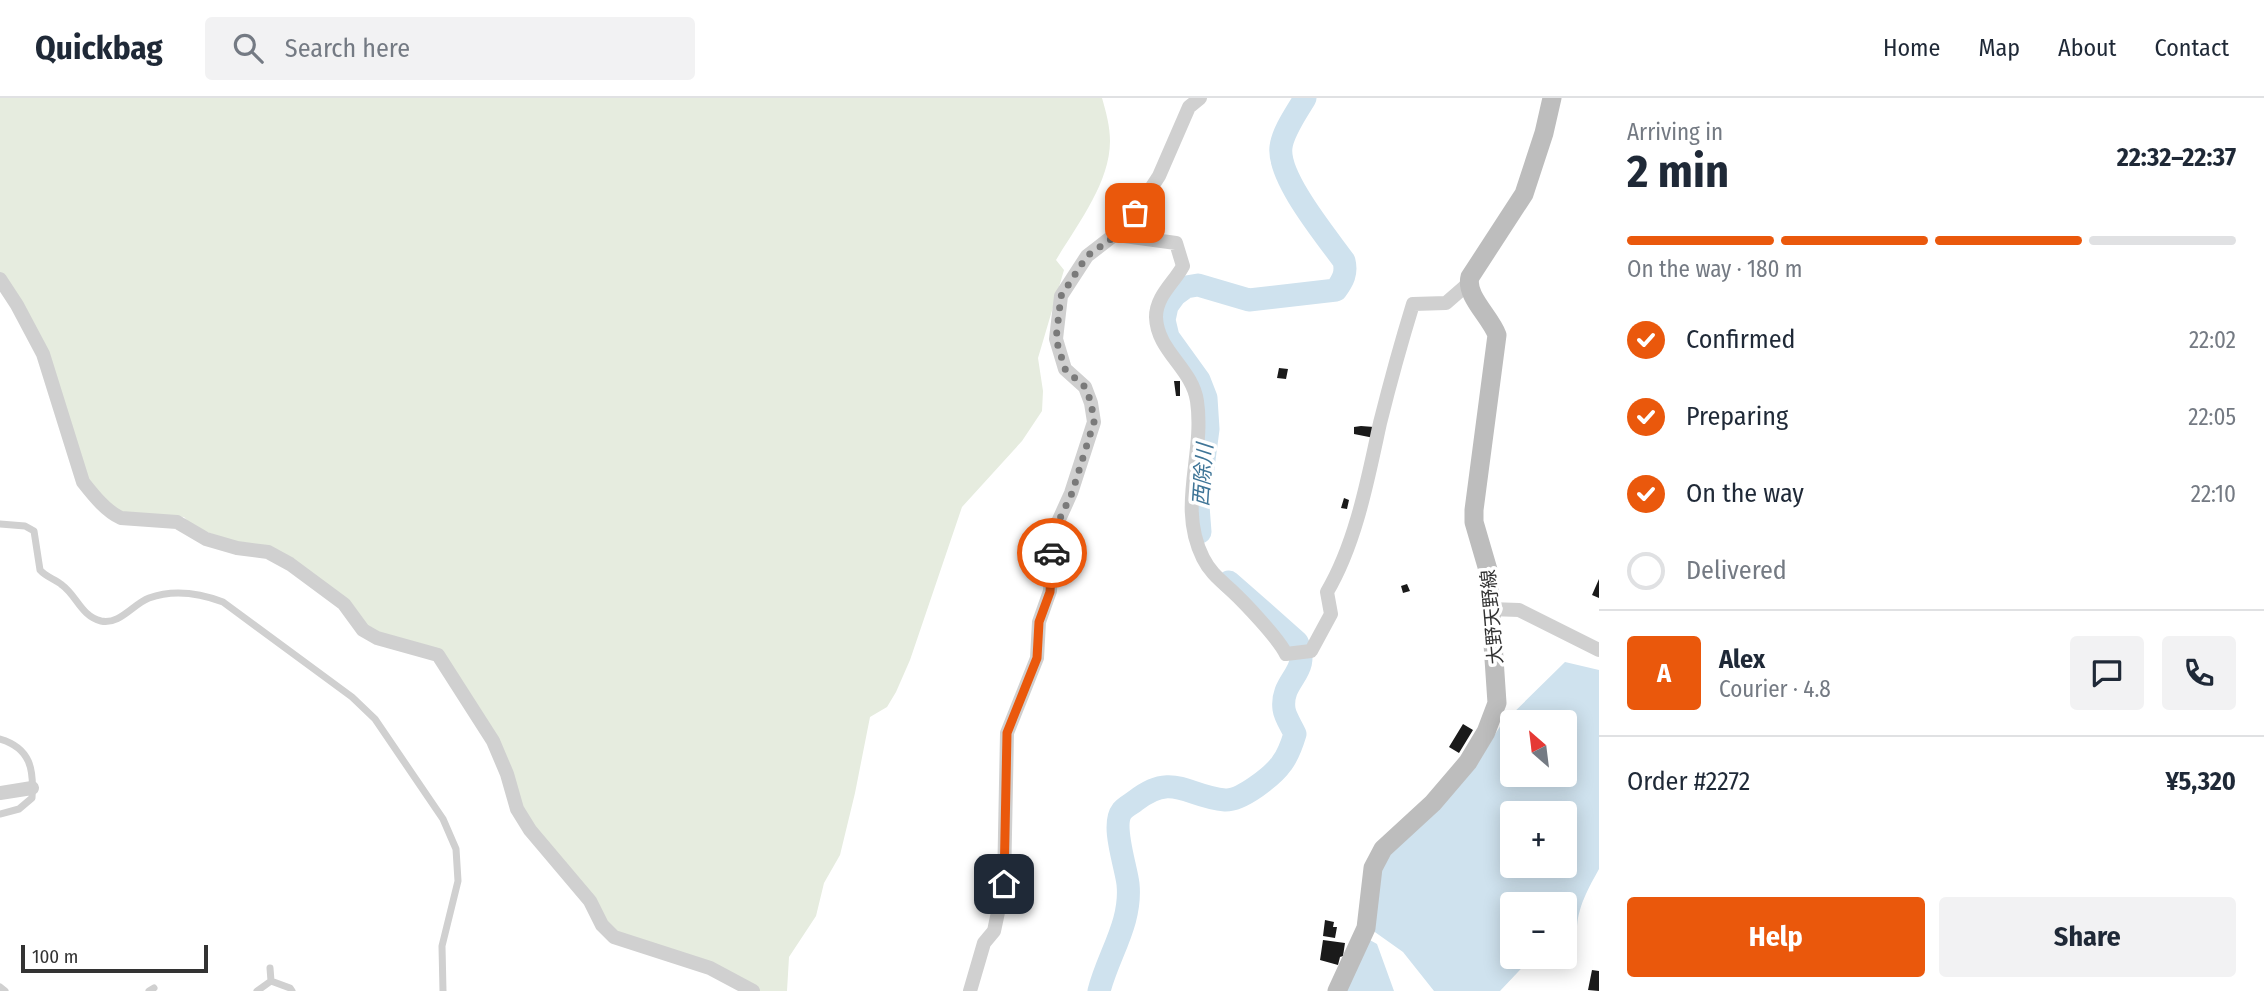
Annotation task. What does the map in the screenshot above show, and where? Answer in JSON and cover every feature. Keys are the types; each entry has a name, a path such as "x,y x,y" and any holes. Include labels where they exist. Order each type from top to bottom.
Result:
{"main road":[{"path":"1469,283 1470,277 1524,194 1544,133 1552,98"},
{"name":"大野天野線","path":"1338,991 1366,928 1373,868 1383,849 1433,803 1468,762 1486,732 1497,703 1489,570 1474,522 1474,510 1493,383 1497,335 1493,323 1472,298 1469,283"}],"street":[{"path":"970,991 984,943 994,931 1004,884 1007,733 1037,658 1039,622 1050,592 1053,533 1072,493 1094,422 1085,387 1065,369 1056,339 1061,296 1087,256 1127,225 1159,176 1189,107 1200,98"},
{"path":"1117,235 1176,243 1179,250 1183,266 1163,294 1156,313 1157,332 1162,343 1190,380 1197,400 1198,441 1191,496 1191,523 1202,556 1216,578 1230,589 1286,654 1304,651 1331,614 1326,592 1336,577 1363,498 1392,373 1413,303 1446,303 1469,283"},
{"path":"0,279 43,354 83,482 114,515 121,518 177,522 206,539 237,548 268,552 290,564 344,604 363,630 377,638 438,654 493,741 507,774 517,809 537,839 590,901 602,925 614,937 710,968 753,991"},
{"path":"1490,609 1519,610 1599,650"},
{"path":"0,793 32,788"}],"lane":[{"path":"0,523 25,526 34,531 40,570 64,586 88,615 103,621 117,619 148,599 173,594 200,593 223,602 352,697 375,719 443,819 456,849 458,881 442,946 443,991"},
{"path":"0,739 10,742 28,757 33,776 32,798 19,809 0,814"},
{"path":"270,968 271,981"},
{"path":"257,991 271,981"},
{"path":"271,981 292,991"},
{"path":"0,987 5,991"}],"shaded area":[{"path":"0,98 1102,98 1109,130 1109,157 1091,203 1056,260 1064,270 1038,358 1043,391 1042,411 1022,441 962,507 910,660 896,692 887,707 870,717 840,855 824,883 816,916 789,957 787,991 753,991 622,941 530,830 506,757 438,655 379,636 320,585 237,544 192,526 184,517 112,511 83,482 65,415 0,276"}],"water":[{"path":"1565,662 1599,670 1599,869 1581,906 1577,930 1577,892 1500,892 1500,969 1521,969 1500,991 1434,991 1403,952 1372,930 1380,867 1394,847 1470,773 1500,727 1500,788 1577,788 1577,710 1516,710"},
{"path":"1368,939 1377,944 1394,991 1345,991"}],"building":[{"path":"1279,368 1288,369 1286,379 1277,378"},
{"path":"1174,381 1180,381 1180,396 1176,396"},
{"path":"1354,427 1374,427 1374,438 1354,434"},
{"path":"1344,498 1349,500 1347,509 1341,508"},
{"path":"1599,579 1599,598 1592,595"},
{"path":"1407,584 1410,591 1403,593 1401,586"},
{"path":"1463,724 1473,730 1459,753 1449,747"},
{"path":"1325,920 1334,922 1333,927 1337,927 1335,938 1323,936"},
{"path":"1323,940 1345,943 1338,965 1320,960"},
{"path":"1592,970 1599,971 1599,991 1588,990"}],"waterway":[{"name":"西除川","path":"1200,532 1198,506 1208,429 1206,398 1199,380 1168,337 1164,320 1167,306 1175,295 1186,287 1198,285 1249,300 1336,290 1345,273 1344,261 1294,190 1282,159 1284,135 1305,98"},
{"name":"西除川","path":"1099,991 1123,926 1128,898 1118,826 1122,811 1148,792 1160,788 1180,788 1212,798 1232,799 1256,787 1278,768 1294,738 1295,734 1285,712 1284,699 1301,661 1297,642 1229,582"}],"way so far":[{"path":"1052,553 1053,533 1072,493 1094,422 1085,387 1065,369 1056,339 1061,296 1087,256 1117,235 1135,213"}],"route":[{"path":"1004,884 1007,733 1037,658 1039,622 1050,592 1052,553"}]}
